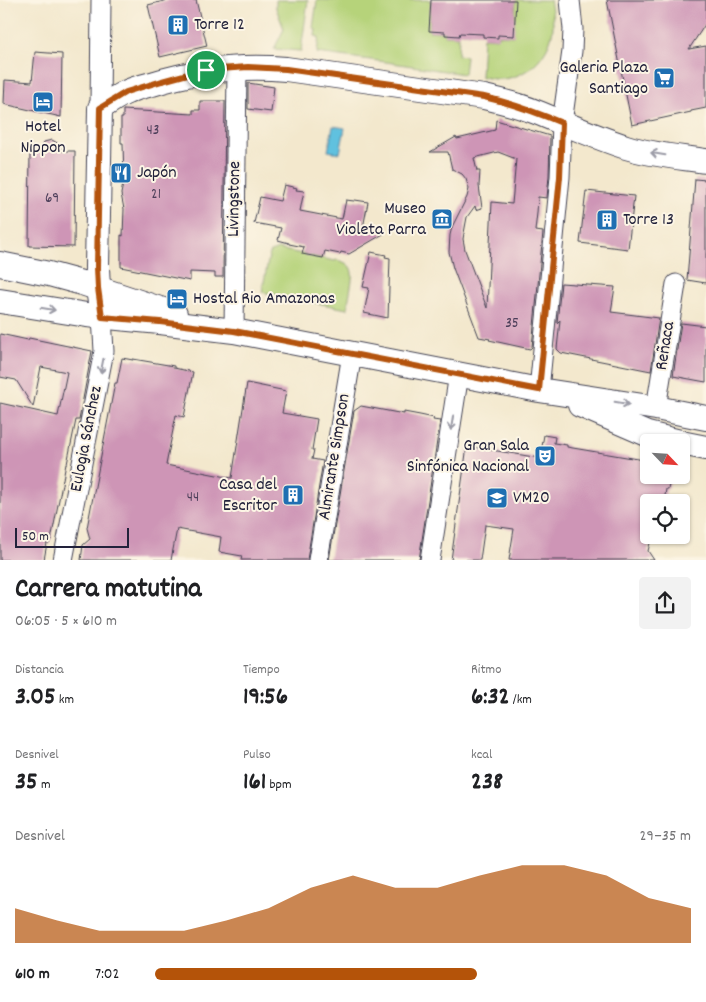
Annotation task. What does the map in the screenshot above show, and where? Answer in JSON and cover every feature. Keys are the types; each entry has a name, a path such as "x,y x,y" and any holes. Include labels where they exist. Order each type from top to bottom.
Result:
{"main road":[{"path":"102,317 97,262 100,108 126,92 184,75 206,70 266,67 484,97 526,108 627,147 648,153 706,161"},
{"path":"0,264 49,274 98,288 137,302 234,331"},
{"path":"0,300 68,313 234,331 539,390 656,408 706,418"},
{"path":"539,390 590,409 647,434"},
{"path":"690,445 706,448"}],"street":[{"path":"100,108 101,0"},
{"path":"539,390 560,177 562,123 572,44 573,29 570,0"},
{"name":"Livingstone","path":"234,331 237,68"},
{"name":"Reñaca","path":"656,408 676,284"},
{"name":"Eulogia Sánchez","path":"63,560 104,351 102,317"},
{"name":"Almirante Simpson","path":"318,560 352,354"},
{"path":"430,560 460,374"}],"green space":[{"path":"276,0 308,0 301,51 274,49 284,29 276,8"},
{"path":"317,0 431,0 429,31 445,32 445,35 459,36 458,55 466,56 464,74 317,53 319,37 315,36 316,29 313,28"},
{"path":"516,0 550,0 553,27 547,47 535,64 517,76 496,79 481,77 483,37 513,36"},
{"path":"278,249 341,261 349,265 352,276 347,309 262,292 269,256 271,252"}],"water":[{"path":"333,126 345,128 340,153 328,151"}],"building":[{"name":"Torre 12","path":"168,0 196,0 207,46 160,57 148,5"},
{"path":"431,0 516,0 514,36 498,35 498,38 483,37 483,34 460,33 459,36 445,35 445,32 429,31"},
{"name":"Galeria Plaza Santiago","path":"607,0 706,0 706,23 689,49 706,46 706,108 632,125"},
{"path":"35,52 62,54 61,117 4,104 5,80 32,82"},
{"path":"248,83 274,87 271,112 248,109"},
{"path":"200,101 225,101 223,277 215,277 215,273 190,272 190,281 121,267 121,235 123,236 124,209 121,194 124,179 123,143 121,143 121,118 123,118 123,110 193,114 193,110 200,110"},
{"path":"496,120 550,136 547,198 538,197 535,231 543,232 532,347 530,349 479,337 453,268 449,252 452,227 469,189 466,179 462,174 452,169 448,152 430,152 456,137 457,139 495,130","holes":["498,152 516,159 512,204 492,202 487,308 465,250 463,239 467,217 475,206 476,210 482,208 479,186 480,171 477,171 474,158"]},
{"path":"52,140 59,144 62,151 75,151 74,247 29,246 30,151 39,151 44,142"},
{"path":"695,179 706,180 706,283 687,280"},
{"path":"284,185 304,191 300,211 342,219 346,200 368,202 363,228 385,233 349,254 325,251 323,258 302,254 304,247 278,240 281,228 254,223 260,197 280,201"},
{"name":"Torre 13","path":"586,191 634,196 628,249 580,243"},
{"path":"371,252 386,255 385,257 390,258 388,318 364,313 369,288 363,287"},
{"path":"561,283 615,287 611,312 659,318 651,371 561,353 557,349 560,320 557,323"},
{"path":"681,323 706,326 706,382 673,376"},
{"path":"0,334 92,351 79,420 76,420 51,540 49,544 47,543 44,560 0,560 0,403 58,416 67,372 41,367 33,407 16,380 0,377"},
{"path":"122,358 174,366 174,368 193,372 184,417 176,415 166,465 232,478 247,383 286,391 282,413 317,419 312,459 323,461 307,560 241,560 242,556 219,552 221,537 177,529 171,560 81,560 83,545 90,539 87,528 115,383 117,383"},
{"path":"361,406 420,415 440,421 419,560 329,560 354,411"},
{"path":"544,435 555,437 554,443 567,445 567,447 640,459 640,484 669,484 665,494 640,494 640,544 650,544 648,551 654,560 509,560 514,529 485,525 480,560 451,560 467,446 540,458"}],"place":[{"name":"Torre 12","path":"178,25"},
{"name":"Galeria Plaza Santiago","path":"664,78"},
{"name":"Hotel Nippon","path":"43,102"},
{"name":"Japón","path":"121,173"},
{"name":"Museo Violeta Parra","path":"442,219"},
{"name":"Torre 13","path":"607,220"},
{"name":"Hostal Rio Amazonas","path":"177,299"},
{"name":"Gran Sala Sinfónica Nacional","path":"545,456"},
{"name":"Casa del Escritor","path":"293,495"},
{"name":"VM20","path":"497,498"}],"route":[{"path":"266,67 460,93 508,103 535,111 562,123 560,177 539,390 234,331 102,317 97,267 100,108 126,92 206,70 266,67"}]}
